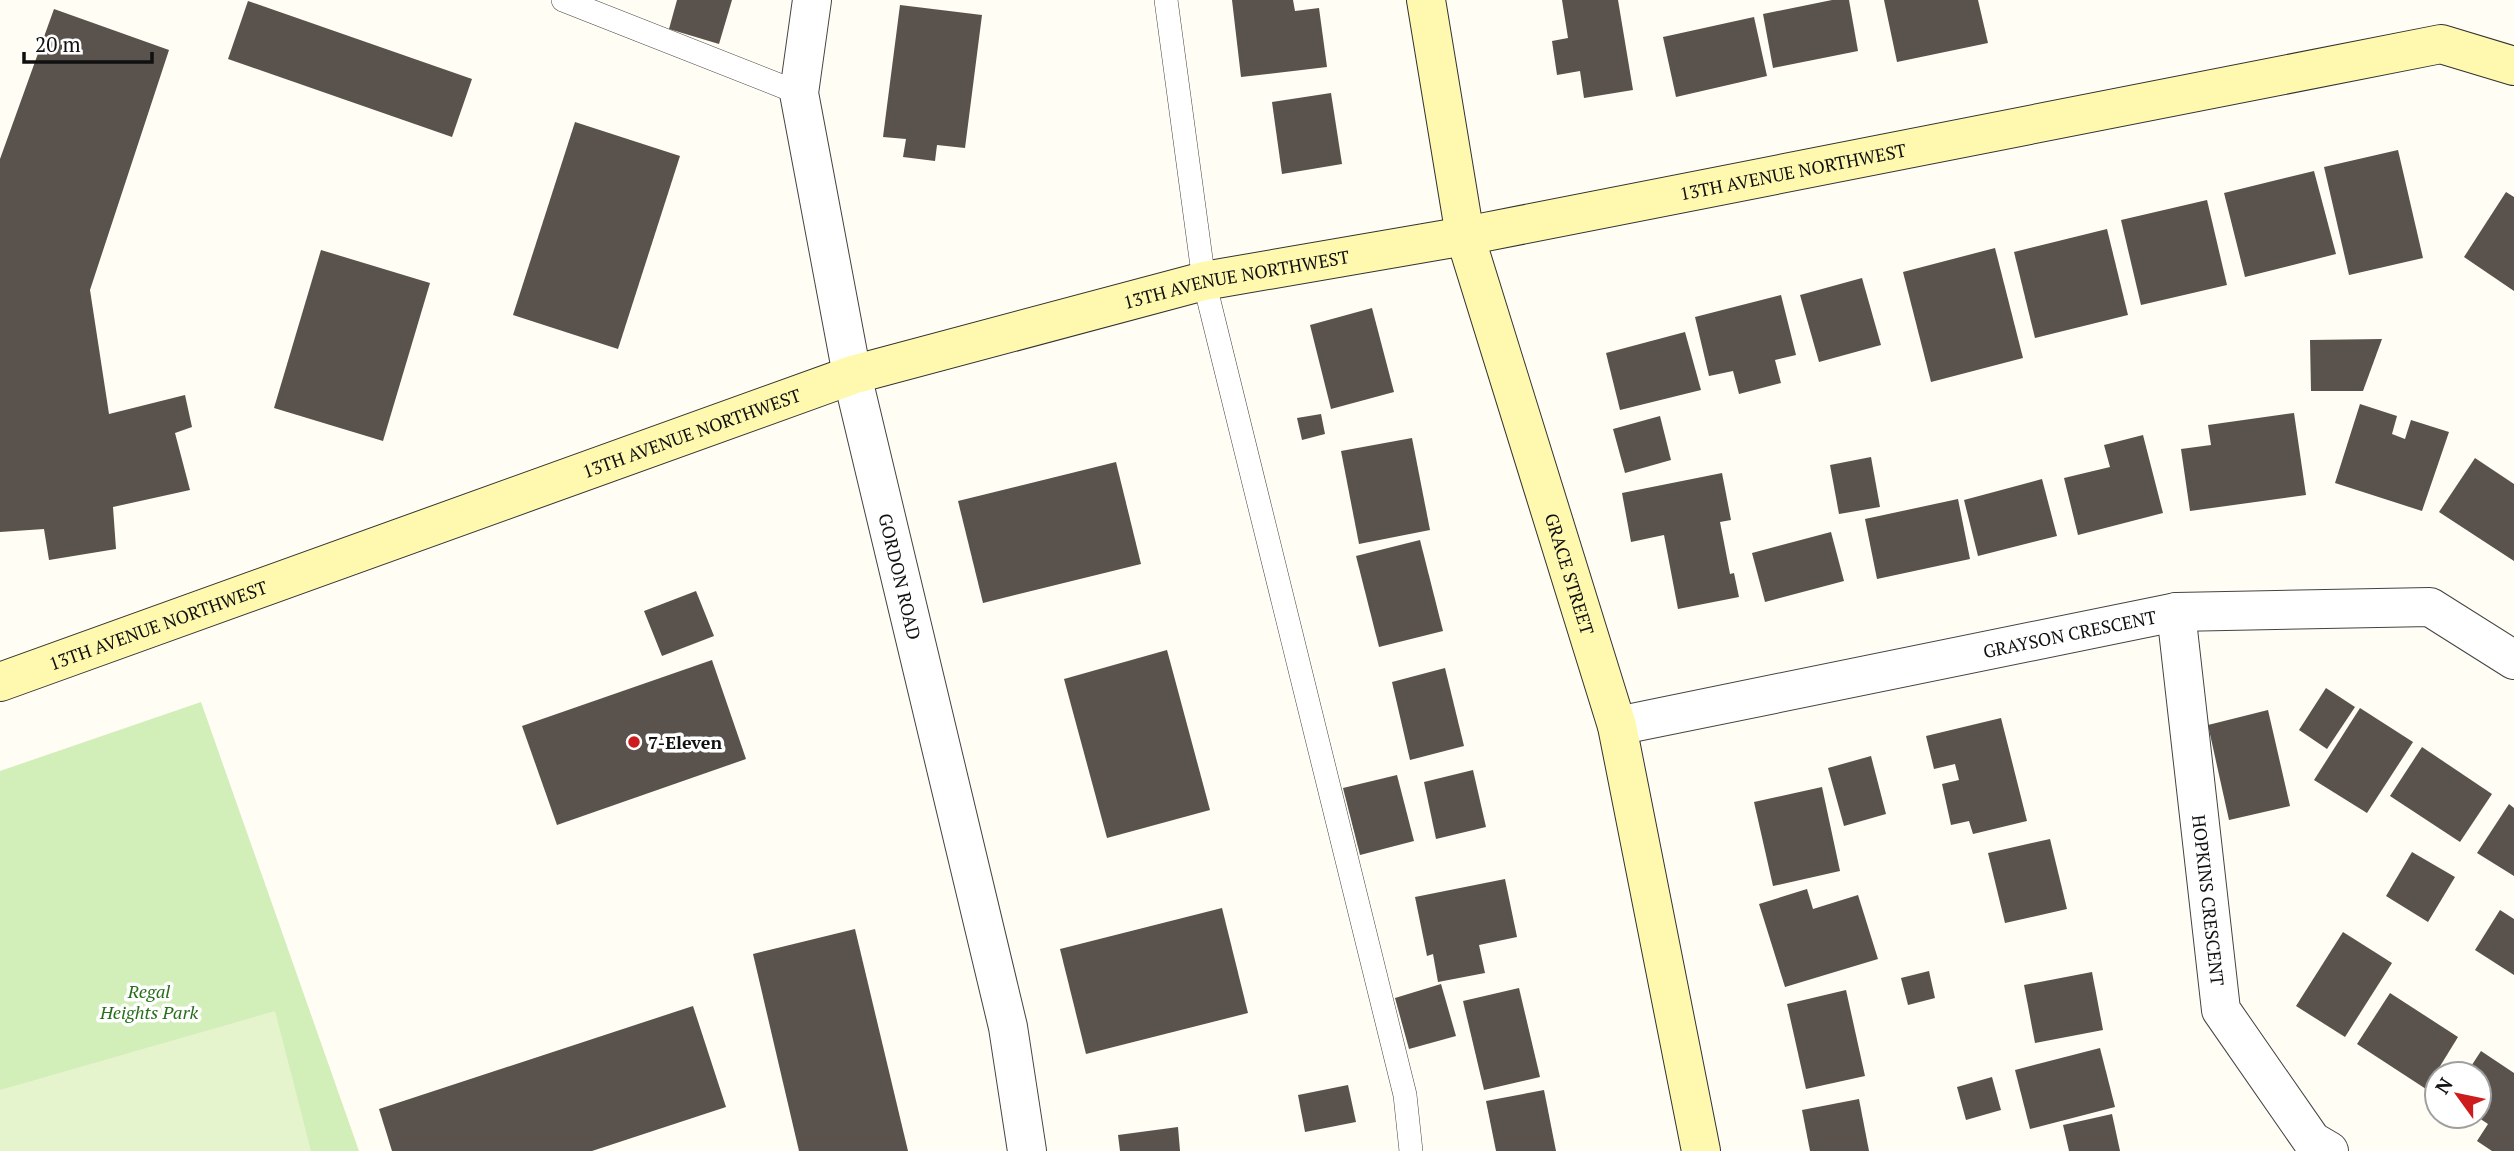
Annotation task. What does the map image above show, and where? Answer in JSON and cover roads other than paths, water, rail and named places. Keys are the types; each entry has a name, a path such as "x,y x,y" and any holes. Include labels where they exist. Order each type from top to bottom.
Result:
{"street":[{"name":"GORDON ROAD","path":"811,0 799,93 852,375 1008,1027 1027,1151"},
{"name":"GRACE STREET","path":"1426,0 1465,236 1617,726 1701,1151"},
{"name":"13TH AVENUE NORTHWEST","path":"0,682 852,375 1204,281 1465,236 2441,44 2514,66"},
{"name":"GRAYSON CRESCENT","path":"1617,726 2176,612 2430,607 2514,660"},
{"name":"HOPKINS CRESCENT","path":"2176,612 2221,1010 2312,1141 2329,1151"}],"lane":[{"path":"563,0 799,93"},
{"path":"1167,0 1204,281 1405,1095 1410,1151"}],"place":[{"name":"7-Eleven","path":"634,742"}],"park label":[{"name":"Regal Heights Park","path":"149,1002"}]}
